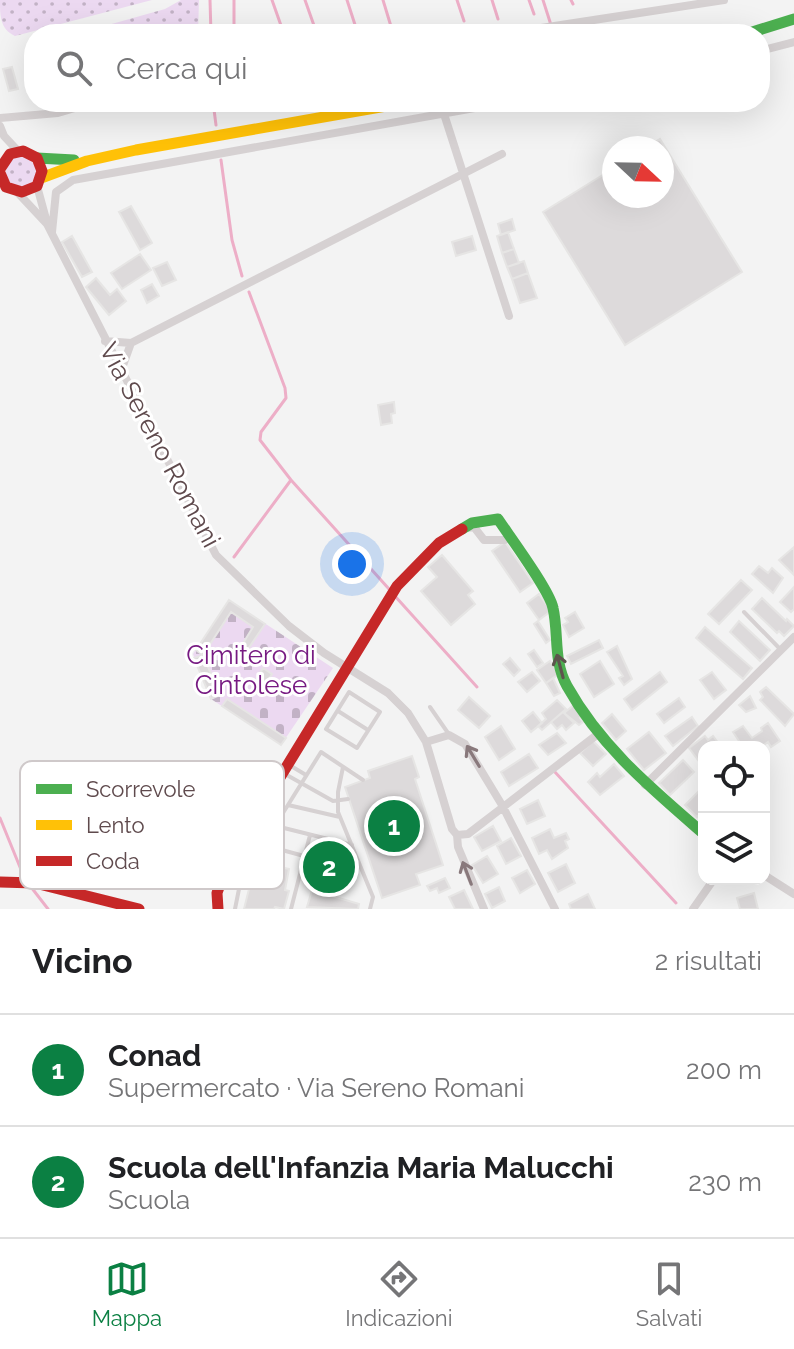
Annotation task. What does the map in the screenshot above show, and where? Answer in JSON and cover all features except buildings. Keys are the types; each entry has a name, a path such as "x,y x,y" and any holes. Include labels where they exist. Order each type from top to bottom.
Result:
{"street":[{"path":"567,24 724,0"},
{"path":"770,26 794,19"},
{"path":"770,48 794,42"},
{"path":"0,118 61,112"},
{"path":"0,126 4,136 18,151 56,161 90,160 354,112"},
{"path":"49,228 56,192 73,180 455,112"},
{"path":"444,114 509,316"},
{"path":"18,151 1,164 8,189 49,228"},
{"path":"105,341 131,343 502,154"},
{"path":"37,158 42,171 39,182 49,228"},
{"path":"8,189 31,190 39,182 90,160"},
{"name":"Via Sereno Romani","path":"49,228 216,555 289,626 388,693 403,707 426,742 452,829 457,835 458,847 484,909"},
{"path":"121,371 131,343"},
{"path":"284,771 393,590 433,548 472,523 498,519 553,605 555,642 562,674 598,734 645,785 698,829"},
{"path":"463,529 474,527 484,540 505,540 509,534"},
{"path":"645,785 794,637"},
{"path":"457,835 468,834 598,734"},
{"path":"426,742 449,735 465,744 502,805 555,909"},
{"path":"770,879 794,894"},
{"path":"0,882 20,882"},
{"path":"693,909 710,885"},
{"path":"59,889 139,909"},
{"path":"218,889 218,909"}],"lane":[{"path":"744,612 781,650"},
{"path":"349,692 380,712 357,748 326,729 342,703 349,692"},
{"path":"329,696 342,703"},
{"path":"430,707 449,735"},
{"path":"338,711 368,730"},
{"path":"284,810 321,752 363,780"},
{"path":"343,766 338,801 340,817 373,897 370,909"},
{"path":"286,768 306,775"},
{"path":"286,768 301,783 333,801 348,799"},
{"path":"287,805 340,817"},
{"path":"284,827 352,845"},
{"path":"291,909 310,835"},
{"path":"284,851 304,856"},
{"path":"235,909 239,889"}],"green space":[{"path":"0,0 152,0 61,24 24,24 24,34 15,36 4,26"},
{"path":"181,0 199,0 198,24 112,24 165,9"},
{"path":"21,157 27,158 35,166 35,178 27,186 21,187 15,186 7,178 6,172 7,166 15,158"},
{"name":"Cimitero di Cintolese","path":"229,600 333,668 281,745 211,699 193,654"}],"waterway":[{"path":"210,0 211,24"},
{"path":"234,0 234,24"},
{"path":"272,0 280,24"},
{"path":"305,0 313,24"},
{"path":"347,0 355,24"},
{"path":"383,0 390,24"},
{"path":"457,0 464,21"},
{"path":"492,0 498,19"},
{"path":"529,0 534,14"},
{"path":"543,0 551,24"},
{"path":"571,0 573,4"},
{"path":"214,112 216,125"},
{"path":"221,160 232,240 242,276"},
{"path":"234,557 291,480 260,440 261,432 286,398 249,292"},
{"path":"291,480 389,589"},
{"path":"394,595 477,687"},
{"path":"554,771 676,903"},
{"path":"0,818 20,867"},
{"path":"33,889 48,909"}],"traffic: fast":[{"path":"770,26 794,19"},
{"path":"37,158 74,160"},
{"path":"462,529 472,523 498,519 550,600 560,667 567,686 581,708 595,729 629,766 698,829"}],"traffic: slow":[{"path":"41,178 87,161 136,150 352,112"}],"traffic: jam":[{"path":"0,169 10,154 23,151 37,158 42,171 37,186 22,192 6,187 0,173"},
{"path":"284,771 397,586 439,543 462,529"},
{"path":"0,882 20,883"},
{"path":"59,889 139,909"},
{"path":"218,889 218,909"}],"place":[{"name":"Conad","path":"394,826"},
{"name":"Scuola dell'Infanzia Maria Malucchi","path":"329,867"}]}
